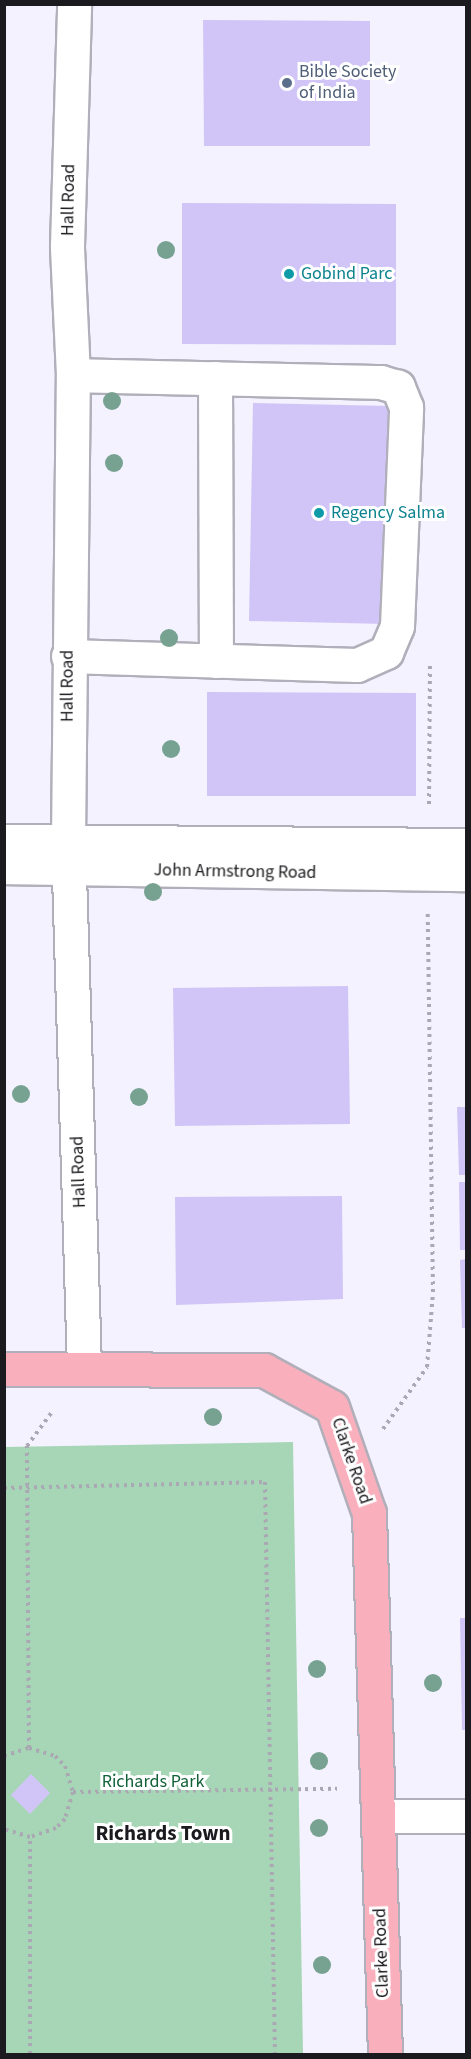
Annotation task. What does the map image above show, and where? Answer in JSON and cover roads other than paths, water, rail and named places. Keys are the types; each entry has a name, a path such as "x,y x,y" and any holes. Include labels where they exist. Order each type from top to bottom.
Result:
{"main road":[{"name":"Clarke Road","path":"4,1369 264,1370 332,1407 369,1513 385,2055"}],"street":[{"name":"Hall Road","path":"74,4 67,246 73,375 68,656 68,855 84,1368"},
{"path":"68,656 357,665 386,652 397,626 406,407 398,387 381,382 73,375"},
{"path":"215,378 216,661"},
{"name":"John Armstrong Road","path":"4,841 68,855"},
{"name":"John Armstrong Road","path":"4,867 68,855 428,859 466,845"},
{"name":"John Armstrong Road","path":"428,859 466,874"},
{"path":"378,1816 466,1816"}],"place":[{"name":"Bible Society of India","path":"287,83"},
{"name":"Gobind Parc","path":"289,274"},
{"name":"Regency Salma","path":"319,513"}],"district":[{"name":"Richards Town","path":"163,1833"}],"park label":[{"name":"Richards Park","path":"153,1782"}]}
